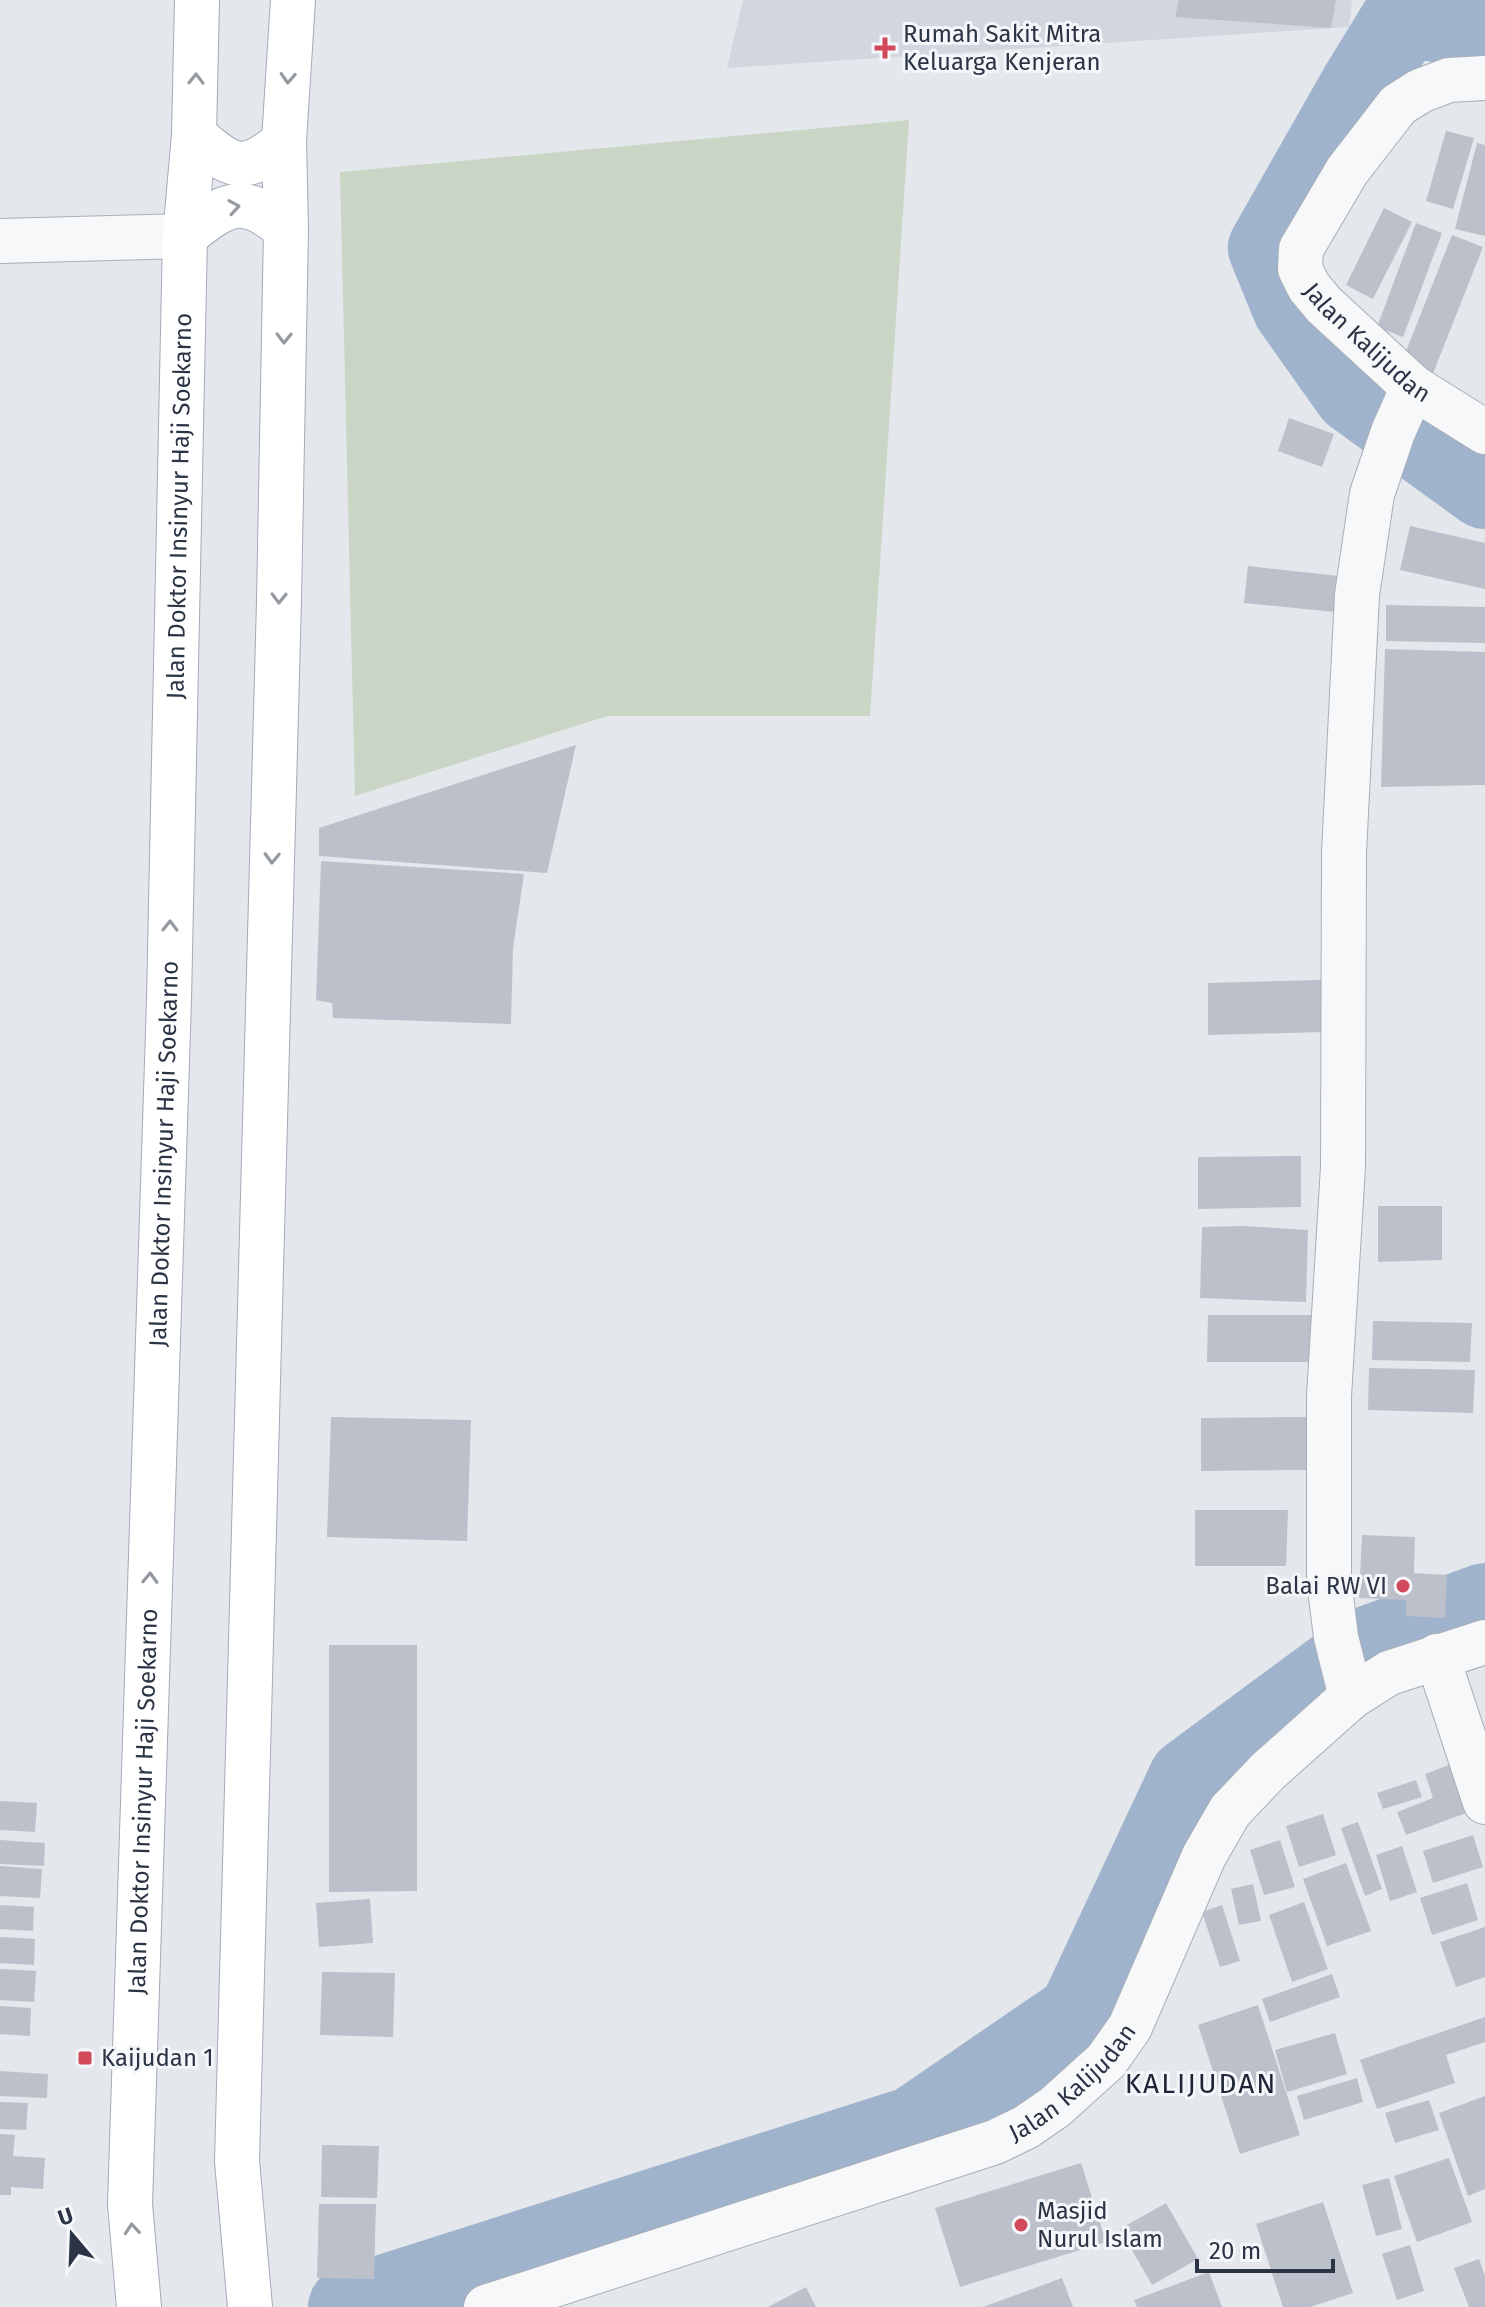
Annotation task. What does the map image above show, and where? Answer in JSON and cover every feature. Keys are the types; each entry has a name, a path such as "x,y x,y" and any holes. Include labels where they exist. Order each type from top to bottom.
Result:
{"main road":[{"name":"Jalan Doktor Insinyur Haji Soekarno","path":"139,2307 130,2204 169,1000 185,236 194,135 197,0"},
{"path":"250,2304 237,2161 278,617 286,229 284,141 293,0"},
{"path":"194,135 219,157 236,165 263,159 284,141"},
{"path":"185,236 217,210 248,205 267,213 286,229"}],"street":[{"name":"Jalan Kalijudan","path":"1485,78 1449,80 1420,91 1398,105 1347,171 1301,249 1300,269 1309,287 1405,407 1485,432"},
{"path":"0,241 185,236"},
{"path":"1344,1669 1329,1580 1329,1396 1343,1167 1344,853 1357,595 1372,494 1405,407"},
{"name":"Jalan Kalijudan","path":"486,2307 995,2142 1026,2127 1055,2107 1106,2061 1130,2027 1204,1856 1230,1811 1268,1771 1344,1669 1389,1673 1485,1642"},
{"path":"1437,1656 1485,1802"}],"shaded area":[{"name":"Rumah Sakit Mitra Keluarga Kenjeran","path":"743,0 1352,0 1349,27 727,68"}],"green space":[{"path":"909,120 870,716 607,716 355,796 340,172"}],"building":[{"path":"1179,0 1336,0 1331,28 1175,17"},
{"path":"1446,131 1474,138 1453,209 1426,201"},
{"path":"1477,143 1485,145 1485,236 1455,229"},
{"path":"1384,208 1412,222 1373,299 1346,285"},
{"path":"1416,223 1442,233 1403,337 1377,327"},
{"path":"1452,235 1483,247 1432,376 1401,364"},
{"path":"1289,418 1334,434 1322,467 1278,451"},
{"path":"1410,526 1485,543 1485,589 1400,570"},
{"path":"1248,566 1339,576 1335,612 1244,603"},
{"path":"1386,605 1485,607 1485,643 1386,641"},
{"path":"1385,649 1485,652 1485,785 1381,787"},
{"path":"576,745 547,873 319,856 319,828"},
{"path":"321,861 524,874 513,948 511,1024 333,1018 332,1003 316,1000"},
{"path":"1321,980 1323,1032 1208,1035 1208,983"},
{"path":"1301,1156 1301,1207 1198,1209 1198,1157"},
{"path":"1378,1206 1442,1206 1442,1260 1378,1262"},
{"path":"1202,1227 1308,1230 1306,1302 1200,1298"},
{"path":"1208,1315 1318,1315 1318,1362 1207,1362"},
{"path":"1373,1321 1472,1323 1470,1362 1372,1360"},
{"path":"1369,1368 1475,1370 1473,1413 1368,1410"},
{"path":"331,1417 471,1420 467,1541 327,1537"},
{"path":"1308,1417 1307,1470 1201,1471 1201,1418"},
{"path":"1195,1510 1288,1510 1286,1566 1195,1566"},
{"name":"Balai RW VI","path":"1362,1535 1415,1537 1414,1573 1447,1575 1445,1618 1406,1616 1406,1600 1359,1598"},
{"path":"329,1645 417,1645 417,1891 329,1892"},
{"path":"1462,1760 1480,1808 1406,1835 1397,1812 1433,1798 1425,1774"},
{"path":"1416,1780 1422,1797 1383,1809 1377,1793"},
{"path":"0,1801 37,1803 35,1832 0,1830"},
{"path":"1323,1814 1336,1855 1299,1867 1286,1826"},
{"path":"1358,1822 1382,1889 1365,1896 1341,1828"},
{"path":"1473,1835 1483,1867 1433,1883 1423,1851"},
{"path":"0,1840 45,1843 44,1866 0,1864"},
{"path":"1280,1840 1295,1887 1264,1895 1250,1850"},
{"path":"1402,1846 1417,1892 1390,1901 1376,1855"},
{"path":"1346,1863 1371,1931 1327,1946 1303,1879"},
{"path":"0,1866 42,1869 40,1898 0,1896"},
{"path":"1467,1883 1478,1920 1432,1935 1420,1898"},
{"path":"1253,1884 1261,1921 1239,1925 1231,1889"},
{"path":"370,1899 373,1943 319,1947 316,1903"},
{"path":"1304,1902 1328,1969 1292,1982 1269,1915"},
{"path":"0,1905 34,1907 33,1931 0,1929"},
{"path":"1222,1905 1240,1961 1220,1967 1202,1912"},
{"path":"1485,1927 1485,1977 1456,1987 1440,1942"},
{"path":"0,1937 35,1939 34,1965 0,1963"},
{"path":"0,1969 36,1971 34,2002 0,2000"},
{"path":"322,1972 395,1973 393,2037 320,2035"},
{"path":"1332,1974 1340,1997 1270,2022 1262,1999"},
{"path":"1258,2005 1300,2135 1240,2154 1198,2025"},
{"path":"0,2006 31,2008 30,2036 0,2034"},
{"path":"1485,2017 1485,2042 1446,2055 1455,2083 1377,2109 1360,2060"},
{"path":"1335,2033 1347,2074 1287,2092 1275,2050"},
{"path":"0,2071 48,2074 47,2098 0,2096"},
{"path":"1357,2078 1363,2102 1304,2120 1297,2096"},
{"path":"1485,2096 1485,2189 1468,2196 1439,2113"},
{"path":"1429,2100 1439,2130 1395,2143 1385,2113"},
{"path":"0,2102 28,2103 26,2130 0,2129"},
{"path":"0,2134 15,2135 13,2156 45,2158 43,2189 11,2187 11,2195 0,2195"},
{"path":"322,2145 379,2146 377,2198 321,2197"},
{"path":"1449,2158 1472,2222 1417,2242 1394,2176"},
{"name":"Masjid Nurul Islam","path":"1081,2163 1106,2242 960,2287 935,2208"},
{"path":"1389,2178 1402,2229 1376,2236 1362,2185"},
{"path":"1323,2202 1353,2293 1310,2307 1283,2307 1256,2224"},
{"path":"1166,2203 1198,2259 1152,2285 1120,2229"},
{"path":"319,2204 376,2204 374,2279 317,2278"},
{"path":"1410,2245 1424,2291 1397,2300 1382,2254"},
{"path":"1479,2259 1485,2276 1485,2307 1469,2307 1454,2268"},
{"path":"1209,2272 1222,2307 1137,2307 1134,2300"},
{"path":"1062,2278 1073,2307 983,2307"},
{"path":"806,2287 816,2307 768,2307"}],"waterway":[{"path":"1485,29 1404,16 1269,248 1293,307 1354,393 1485,488"},
{"path":"349,2307 914,2127 1079,2014 1189,1779 1368,1647 1485,1604"}],"place":[{"name":"Rumah Sakit Mitra Keluarga Kenjeran","path":"885,48"},
{"name":"Balai RW VI","path":"1403,1586"},
{"name":"Kaijudan 1","path":"85,2058"},
{"name":"Masjid Nurul Islam","path":"1021,2225"}],"district":[{"name":"KALIJUDAN","path":"1201,2083"}]}
